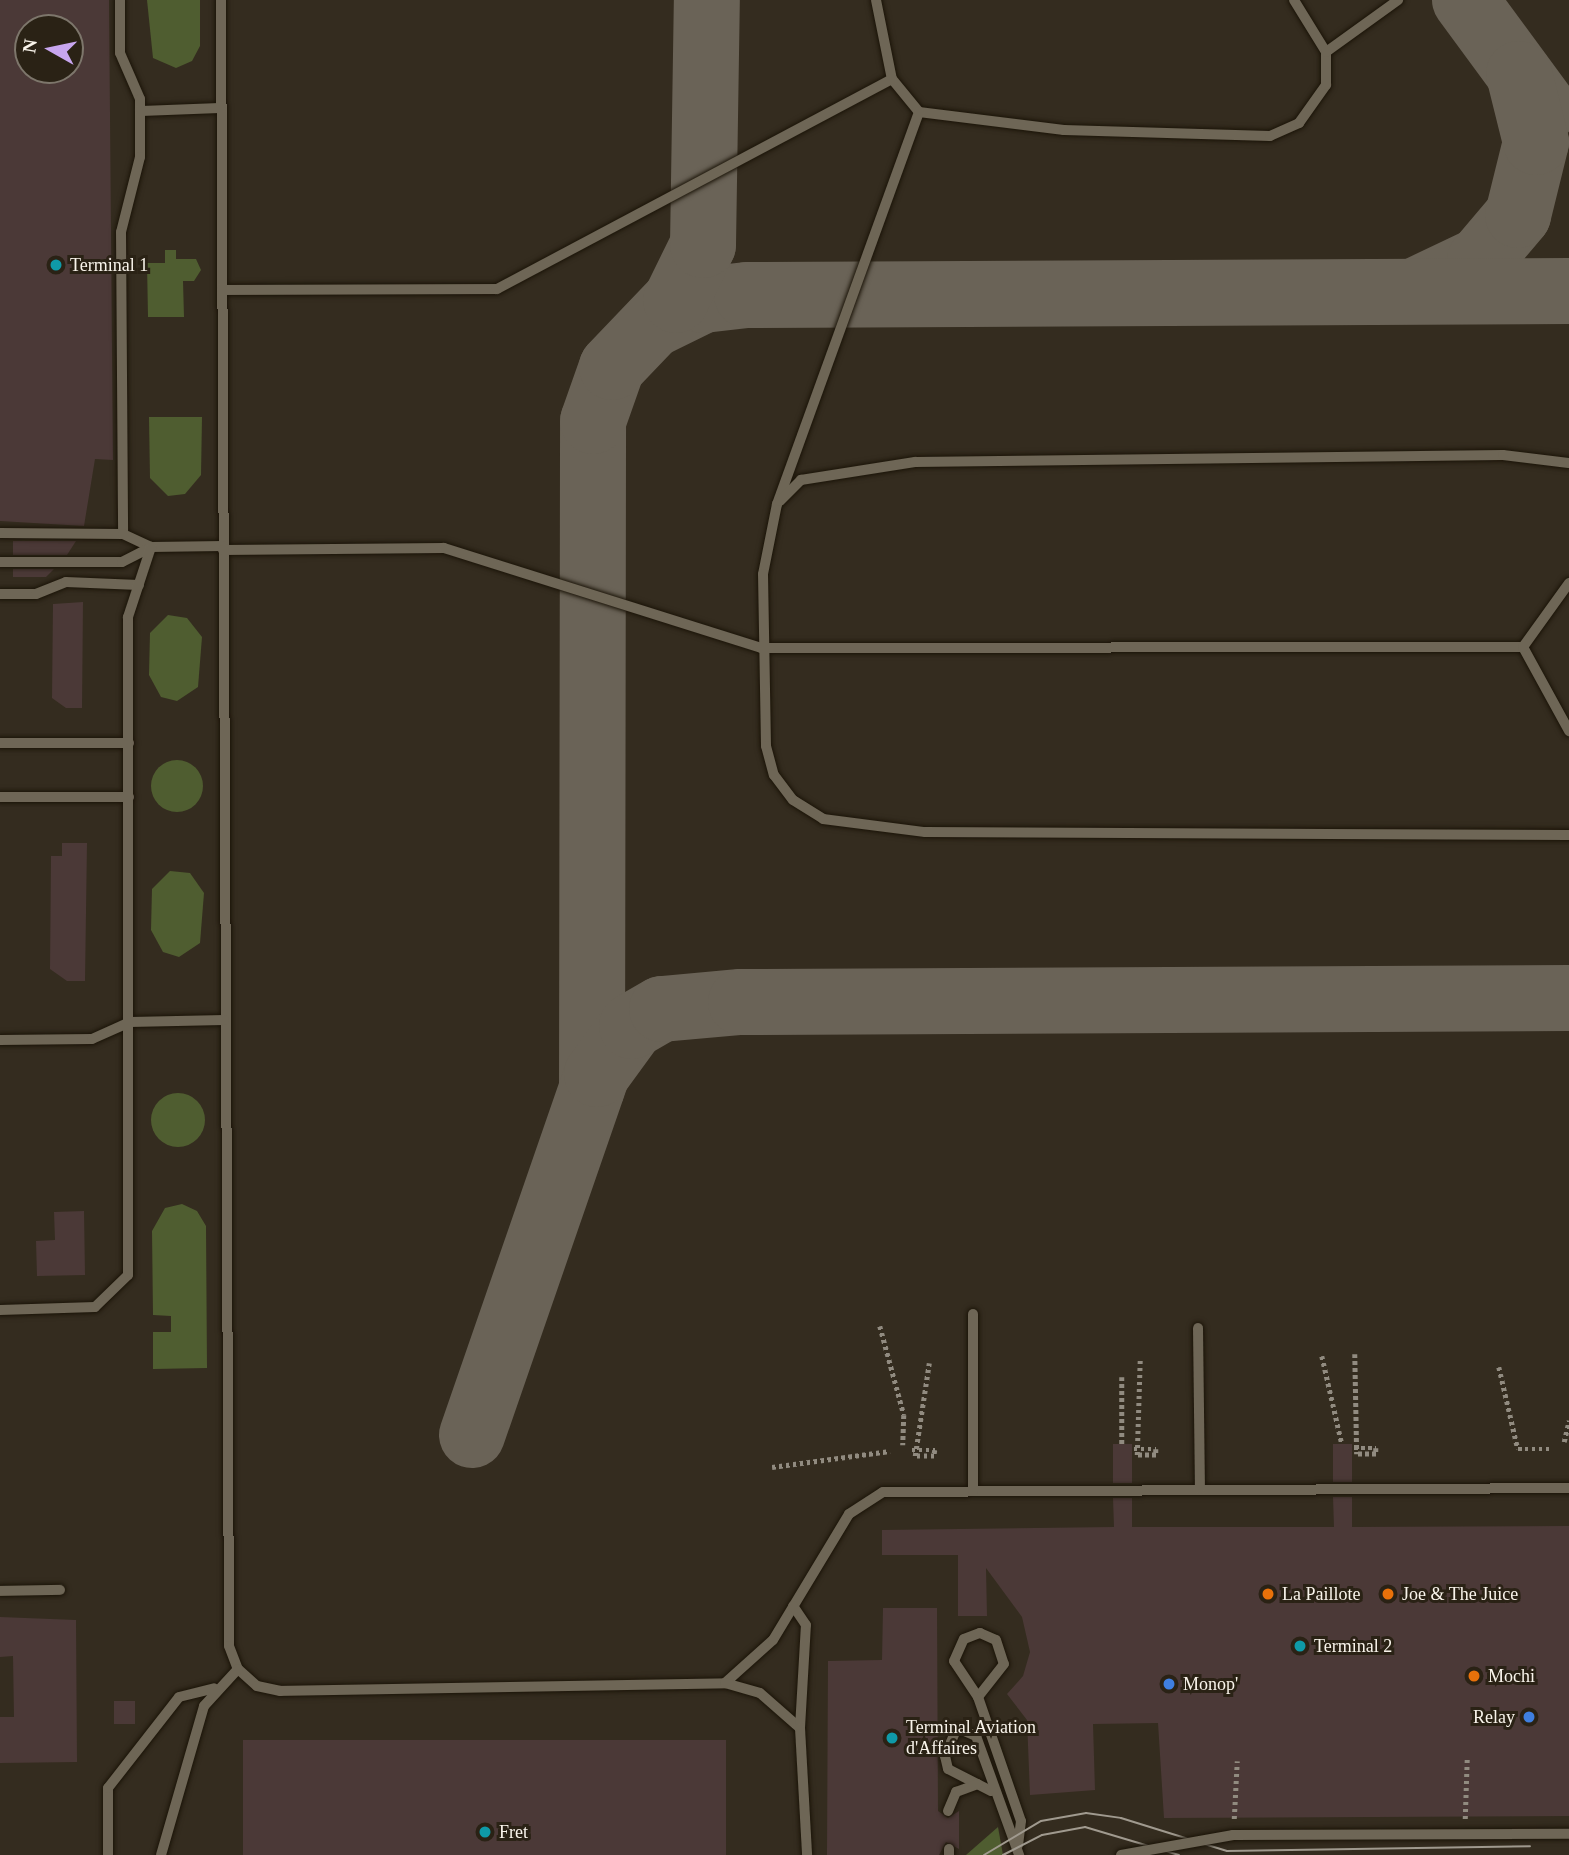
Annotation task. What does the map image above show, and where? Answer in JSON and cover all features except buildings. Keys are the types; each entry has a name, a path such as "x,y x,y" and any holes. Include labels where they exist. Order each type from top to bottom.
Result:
{"lane":[{"path":"121,0 120,53 140,111 140,157 121,232 123,534"},
{"path":"221,0 229,1646 238,1669 257,1686 280,1691 725,1683 761,1693 800,1728"},
{"path":"876,0 892,79 919,112 1064,130 1270,136 1311,112 1326,85 1326,52 1294,0"},
{"path":"1326,52 1398,0"},
{"path":"222,290 497,289 892,79"},
{"path":"140,111 221,108"},
{"path":"919,112 777,504 764,574 761,648 766,746 774,775 793,800 823,819 925,832 1569,835"},
{"path":"777,504 801,480 915,462 1503,455 1569,463"},
{"path":"0,533 123,534 151,547 444,548 761,648 1523,647"},
{"path":"0,562 122,562 151,547"},
{"path":"0,1310 95,1307 128,1275 128,617 151,547"},
{"path":"0,594 36,594 66,582 139,585"},
{"path":"1523,647 1569,583"},
{"path":"1523,647 1569,731"},
{"path":"0,743 129,743"},
{"path":"0,797 129,797"},
{"path":"0,1040 92,1040 130,1022 224,1020"},
{"path":"973,1314 973,1491"},
{"path":"1198,1328 1200,1489"},
{"path":"725,1683 762,1654 849,1514 867,1497 973,1491 1569,1488"},
{"path":"0,1591 60,1590"},
{"path":"793,1606 806,1625 800,1728 807,1855"},
{"path":"978,1697 1004,1664 996,1640 980,1633 964,1639 954,1661 978,1697 1021,1821 1018,1850"},
{"path":"163,1853 201,1712 214,1688 238,1669"},
{"path":"108,1855 108,1788 179,1697 214,1688"},
{"path":"991,1791 946,1766 950,1736 957,1728 976,1736 991,1791 1018,1850"},
{"path":"948,1811 956,1792 978,1784"},
{"path":"1121,1855 1233,1835 1569,1834"}],"path":[{"path":"880,1326 904,1415 903,1445"},
{"path":"1354,1354 1357,1454 1376,1454 1376,1448 1354,1448"},
{"path":"1322,1356 1342,1444"},
{"path":"1134,1449 1156,1449 1156,1455 1137,1455 1140,1359"},
{"path":"912,1450 923,1450 934,1450 934,1456 915,1456 916,1452 918,1439 929,1363"},
{"path":"1499,1367 1518,1449 1553,1449"},
{"path":"1122,1377 1122,1444"},
{"path":"1564,1442 1569,1421"},
{"path":"772,1467 890,1451"},
{"path":"1463,1834 1467,1759"},
{"path":"1233,1835 1237,1760"}],"green space":[{"path":"147,0 200,0 200,46 192,61 176,68 153,58"},
{"path":"165,250 176,250 176,259 196,259 201,270 194,281 183,281 184,317 148,317 147,263 165,263"},
{"path":"149,417 202,417 201,475 185,494 168,496 150,478"},
{"path":"168,615 187,618 202,637 198,687 177,701 161,697 149,675 150,633"},
{"path":"177,760 196,767 203,786 196,805 177,812 158,805 151,786 158,767"},
{"path":"170,871 190,873 204,893 200,943 179,957 163,952 151,930 152,889"},
{"path":"183,1093 193,1097 201,1105 205,1120 201,1135 193,1143 173,1147 163,1143 155,1135 151,1115 155,1105 163,1097"},
{"path":"182,1204 197,1211 206,1226 207,1368 153,1369 153,1332 171,1332 171,1316 153,1315 152,1231 165,1208"},
{"path":"998,1827 1003,1855 966,1855"}],"taxiway":[{"path":"592,1088 593,421 612,367 676,300 703,245 707,0"},
{"path":"1465,0 1545,109"},
{"path":"1419,289 1480,260 1518,215 1536,142 1519,74"},
{"path":"654,324 703,300 747,295 1569,291"},
{"path":"472,1435 597,1074 632,1026 662,1009 741,1002 1569,998"}],"tram line":[{"path":"984,1855 1041,1821 1086,1813 1121,1818 1227,1851 1530,1846"},
{"path":"1003,1855 1042,1835 1085,1827 1179,1855"}],"place":[{"name":"Terminal 1","path":"56,265"},
{"name":"La Paillote","path":"1268,1594"},
{"name":"Joe & The Juice","path":"1388,1594"},
{"name":"Terminal 2","path":"1300,1646"},
{"name":"Mochi","path":"1474,1676"},
{"name":"Monop'","path":"1169,1684"},
{"name":"Relay","path":"1529,1717"},
{"name":"Terminal Aviation d'Affaires","path":"892,1738"},
{"name":"Fret","path":"485,1832"}]}
